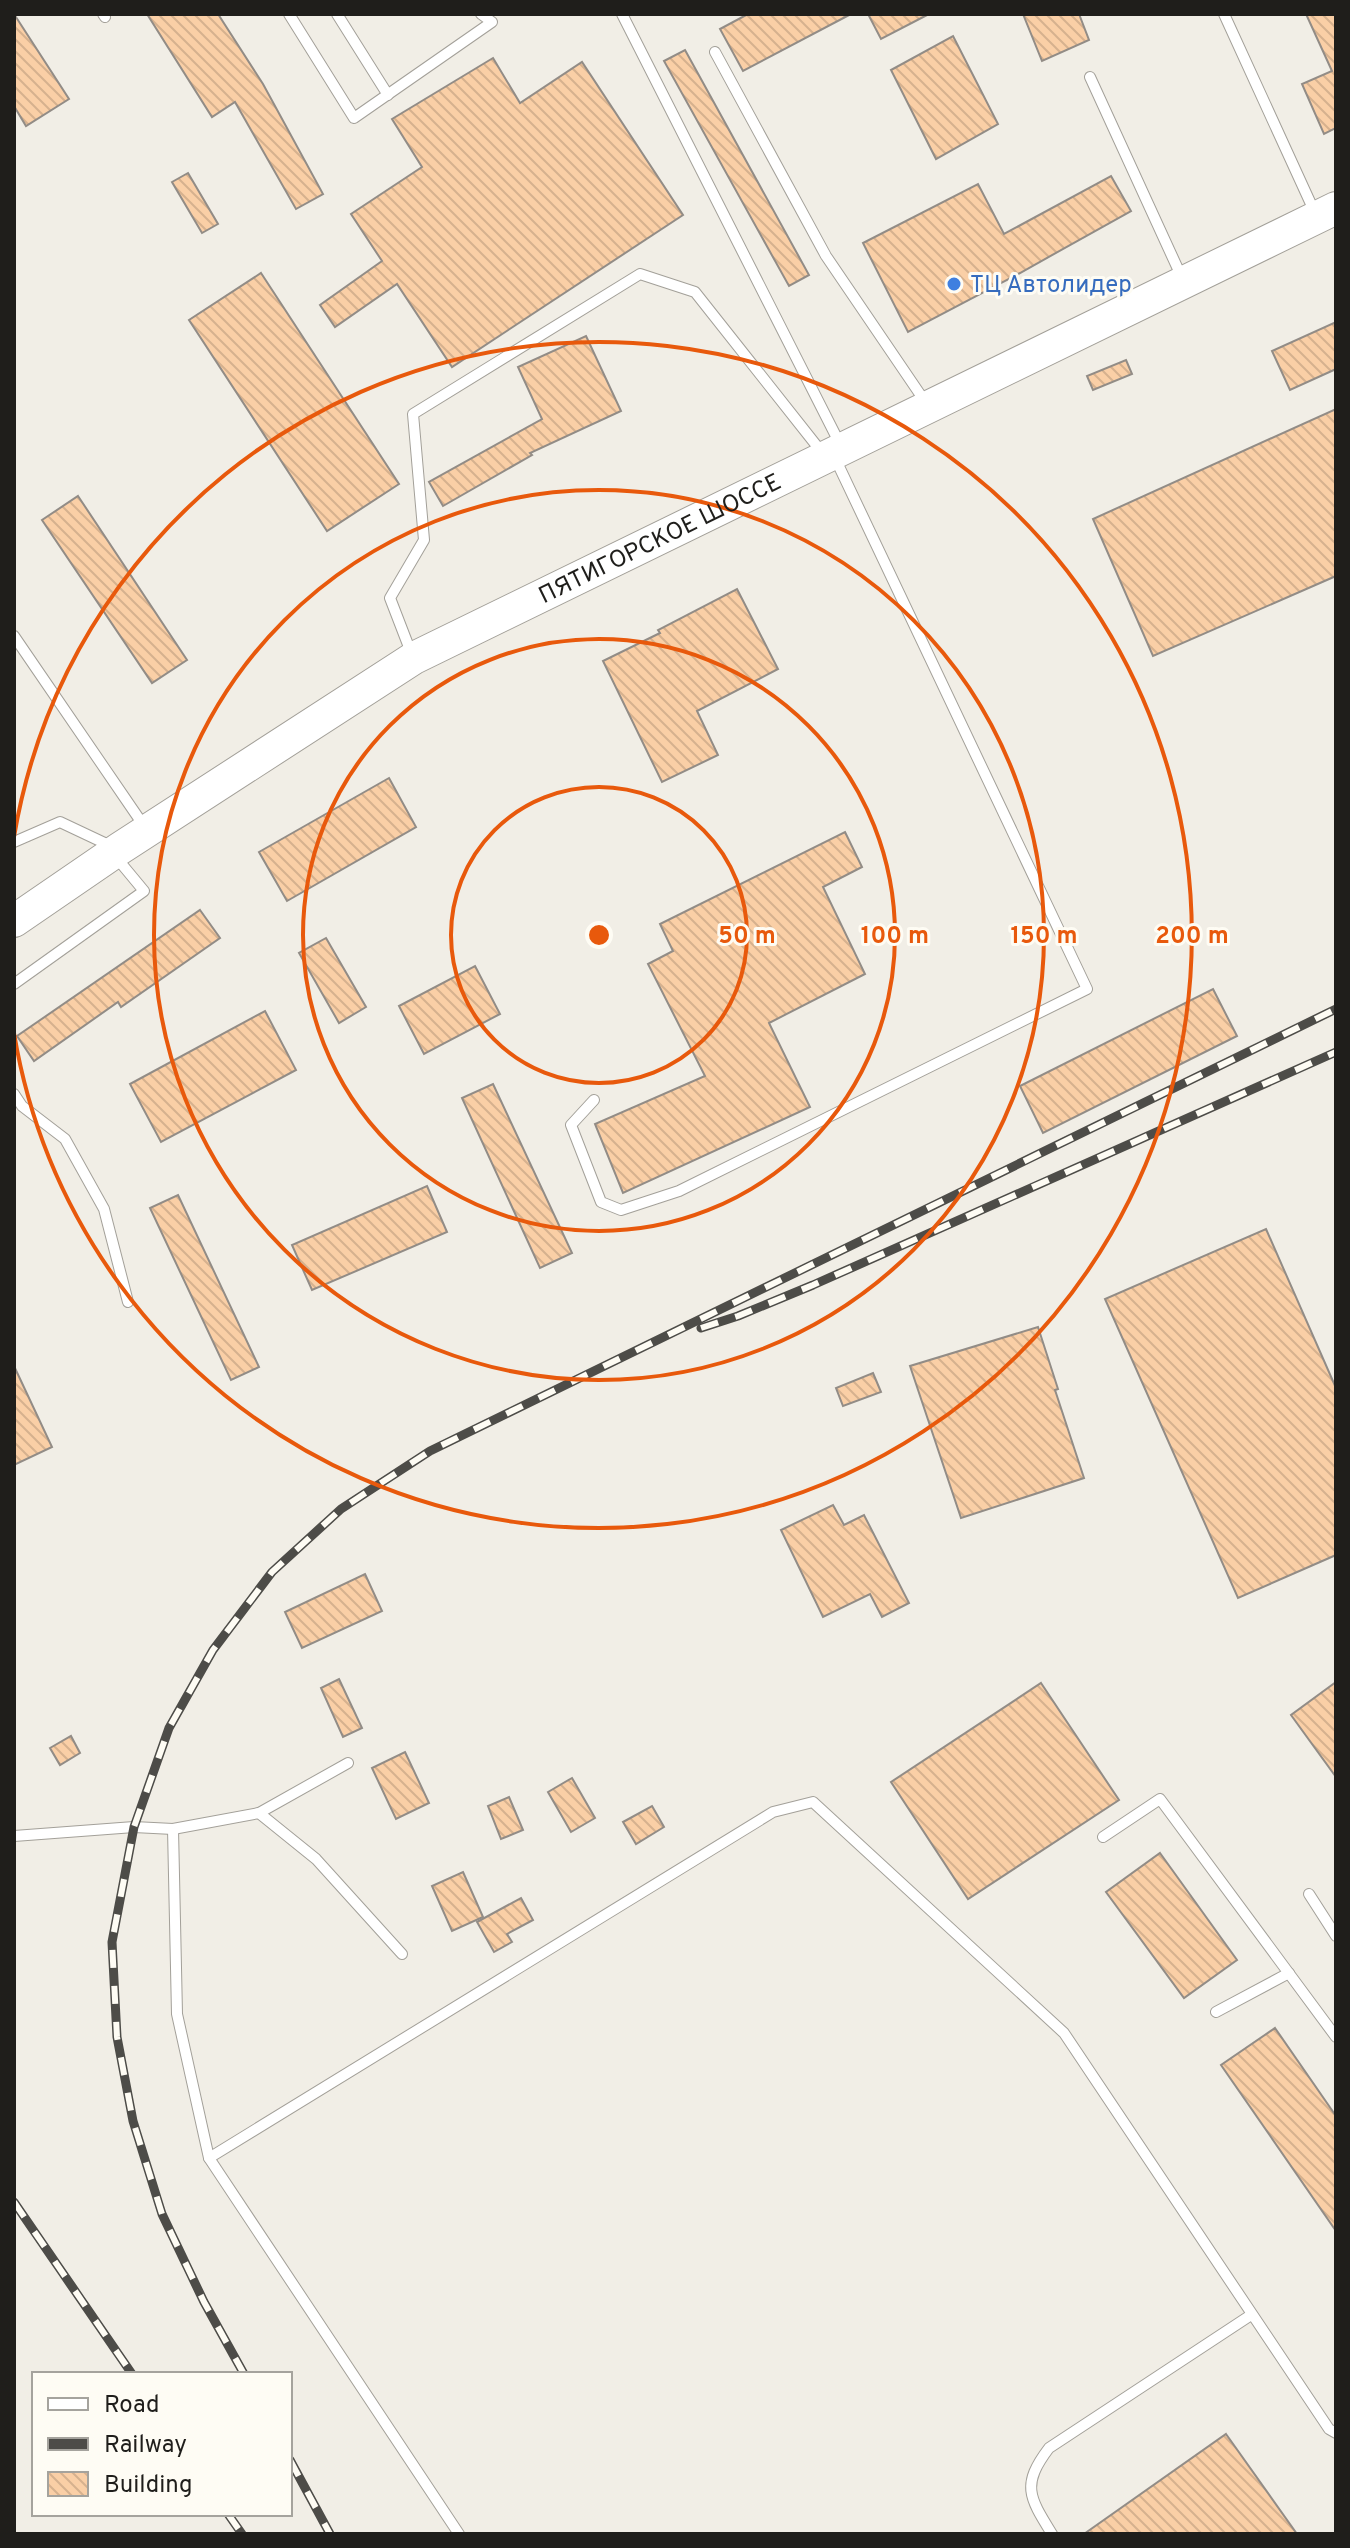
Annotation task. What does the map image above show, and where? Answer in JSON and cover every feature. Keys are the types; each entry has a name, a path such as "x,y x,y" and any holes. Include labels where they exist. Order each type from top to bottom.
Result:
{"main road":[{"name":"ПЯТИГОРСКОЕ ШОССЕ","path":"14,921 300,730 414,658 1326,213"}],"lane":[{"path":"289,14 354,118 492,22 481,14"},
{"path":"337,14 388,95"},
{"path":"594,1100 571,1125 601,1202 621,1210 679,1191 1087,989 622,14"},
{"path":"1224,14 1326,213"},
{"path":"715,52 826,256 929,406"},
{"path":"1090,77 1184,282"},
{"path":"414,658 390,598 424,540 413,414 640,274 695,292 833,453"},
{"path":"14,636 148,831"},
{"path":"14,842 60,822 116,852 144,891 14,984"},
{"path":"14,1094 22,1106 65,1139 104,1209 128,1302"},
{"path":"14,1836 134,1827 173,1829 259,1813 348,1763"},
{"path":"1103,1837 1160,1799 1336,2037"},
{"path":"209,2158 773,1812 813,1802 1064,2033 1251,2315 1329,2429 1336,2433"},
{"path":"259,1813 316,1859 402,1954"},
{"path":"173,1829 177,2014 209,2158 459,2534"},
{"path":"1309,1894 1336,1936"},
{"path":"1216,2012 1289,1973"},
{"path":"1052,2534 1035,2507 1029,2483 1049,2448 1251,2315"}],"building":[{"path":"14,14 69,99 26,126 14,106"},
{"path":"147,14 218,14 263,84 323,194 296,209 235,102 212,117"},
{"path":"748,14 851,14 743,71 720,29"},
{"path":"868,14 929,14 881,39"},
{"path":"1023,14 1079,14 1089,40 1042,61"},
{"path":"1306,14 1336,14 1336,128 1324,134 1302,84 1332,71"},
{"path":"953,36 998,124 936,159 891,70"},
{"path":"685,50 809,275 789,286 664,61"},
{"path":"493,58 520,103 582,62 683,215 452,367 397,284 335,327 320,305 382,261 351,214 422,167 392,119"},
{"path":"188,173 218,224 202,233 172,182"},
{"path":"1111,176 1131,211 908,332 863,243 978,184 1004,234"},
{"path":"261,273 399,484 327,531 189,320"},
{"path":"1336,322 1336,369 1290,390 1272,351"},
{"path":"586,336 621,411 530,453 532,455 443,506 429,482 542,419 518,367"},
{"path":"1126,360 1132,374 1093,390 1087,376"},
{"path":"1336,409 1336,576 1153,656 1093,519"},
{"path":"78,496 187,660 152,683 42,520"},
{"path":"737,589 778,669 697,711 718,755 662,782 603,661"},
{"path":"389,778 416,827 287,901 259,852"},
{"path":"845,832 862,867 823,887 865,974 769,1023 810,1107 623,1193 595,1124 705,1076 648,964 673,951 660,924"},
{"path":"200,910 220,938 121,1007 118,1002 34,1061 17,1036"},
{"path":"326,938 366,1007 339,1023 299,953"},
{"path":"475,966 500,1014 424,1054 399,1006"},
{"path":"1213,989 1237,1036 1043,1133 1020,1086"},
{"path":"265,1011 296,1070 161,1142 130,1084"},
{"path":"493,1084 572,1253 540,1268 462,1098"},
{"path":"427,1186 447,1232 312,1290 292,1245"},
{"path":"178,1195 259,1367 231,1380 150,1208"},
{"path":"1266,1229 1336,1388 1336,1555 1238,1598 1105,1299"},
{"path":"1038,1327 1084,1478 961,1518 910,1366"},
{"path":"14,1366 52,1447 14,1465"},
{"path":"873,1373 881,1392 843,1406 836,1388"},
{"path":"833,1505 844,1525 864,1515 909,1603 882,1617 870,1594 823,1617 781,1530"},
{"path":"365,1574 382,1611 302,1648 285,1612"},
{"path":"339,1679 362,1728 343,1737 321,1688"},
{"path":"1336,1682 1336,1777 1291,1715"},
{"path":"1041,1683 1119,1800 968,1899 891,1782"},
{"path":"71,1736 80,1753 60,1765 50,1748"},
{"path":"405,1752 429,1803 396,1819 372,1768"},
{"path":"572,1778 595,1818 571,1832 548,1792"},
{"path":"509,1797 523,1830 501,1839 488,1806"},
{"path":"652,1806 664,1827 636,1844 623,1822"},
{"path":"1160,1853 1237,1960 1184,1998 1106,1892"},
{"path":"463,1872 483,1917 452,1931 432,1886"},
{"path":"521,1898 533,1920 507,1934 512,1942 494,1952 477,1922"},
{"path":"1275,2028 1336,2116 1336,2231 1221,2065"},
{"path":"1226,2434 1297,2534 1084,2534"}],"railway":[{"path":"243,2372 204,2302 162,2214 133,2121 117,2037 112,1942 134,1827 169,1728 213,1650 272,1572 341,1509 430,1451 1336,1009"},
{"path":"701,1328 813,1285 1336,1052"},
{"path":"14,2202 131,2372"},
{"path":"292,2464 330,2534"},
{"path":"229,2516 242,2534"}],"place":[{"name":"ТЦ Автолидер","path":"954,284"}]}
